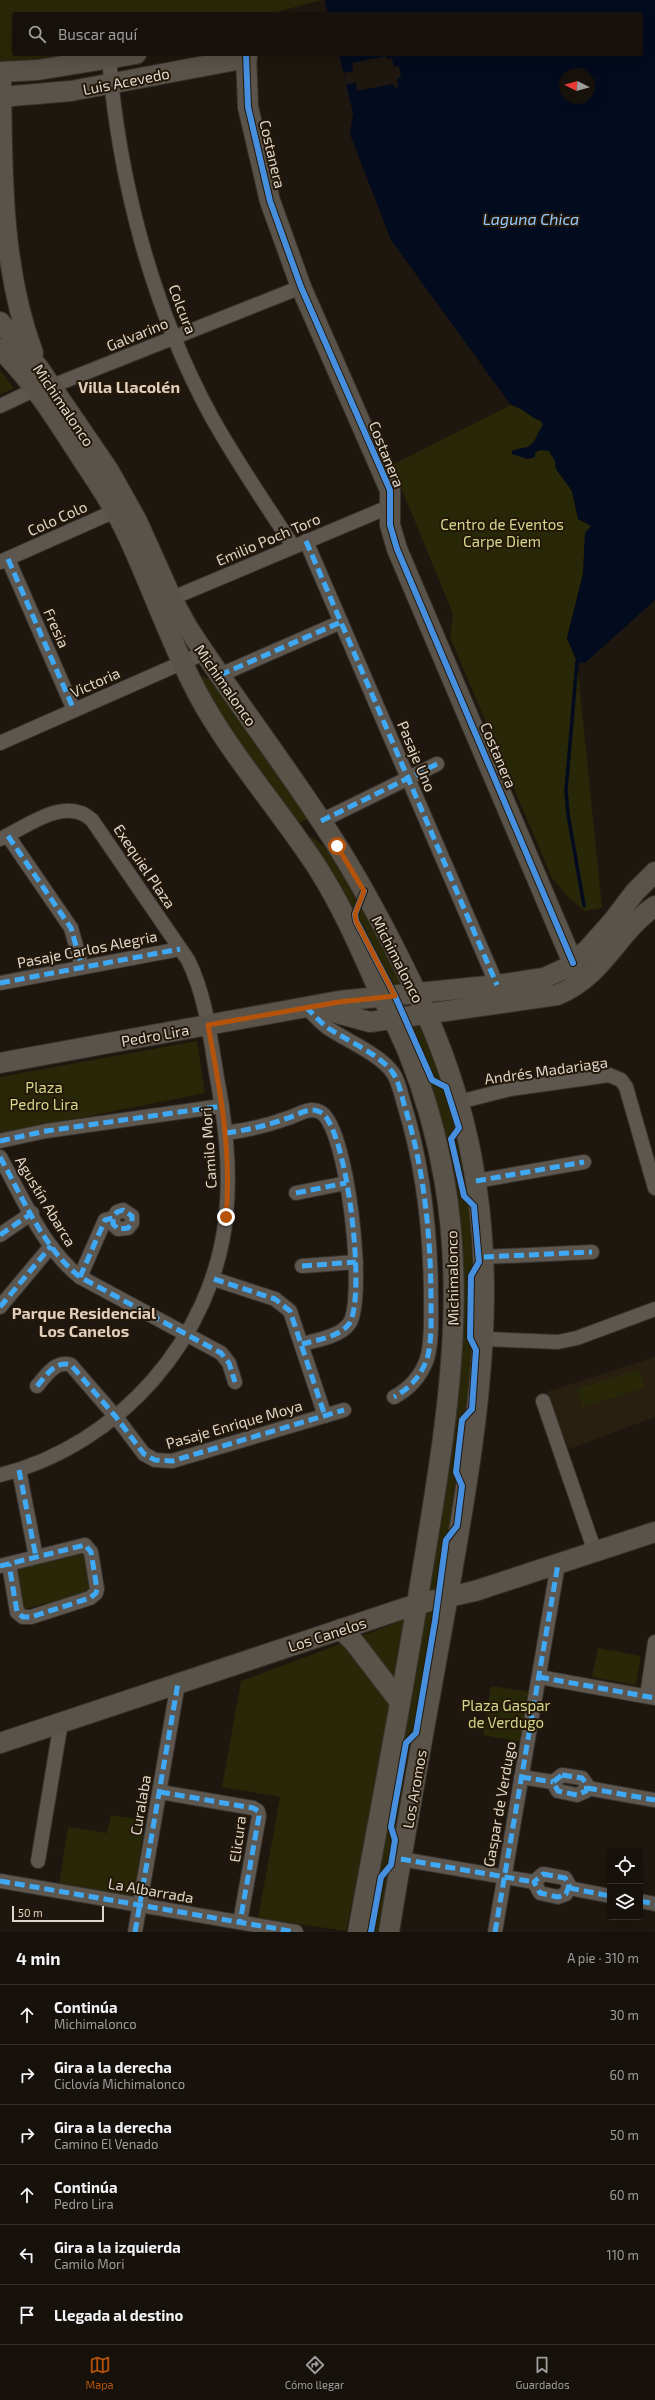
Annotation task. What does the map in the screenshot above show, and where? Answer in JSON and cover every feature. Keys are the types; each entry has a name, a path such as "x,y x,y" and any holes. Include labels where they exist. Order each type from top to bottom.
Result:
{"main road":[{"name":"Luis Acevedo","path":"0,72 38,70 122,56"},
{"name":"Luis Acevedo","path":"0,97 45,94 111,84 247,56"},
{"name":"Costanera","path":"247,56 248,107 270,201 302,287 390,490 392,506 390,525 397,549 573,962"},
{"path":"0,72 5,203 16,291 25,329 38,367"},
{"path":"0,313 10,304 16,291"},
{"name":"Michimalonco","path":"0,322 38,367 44,388"},
{"name":"Michimalonco","path":"0,349 44,388 122,508 165,601 183,663 212,718 327,884 393,1019 420,1084 437,1141 448,1193 454,1257 454,1317 449,1394 435,1497 417,1604"},
{"name":"Michimalonco","path":"165,601 220,674 321,821 364,891 426,1014 458,1102 476,1180 484,1257 484,1339 472,1450 448,1598"},
{"name":"Pedro Lira","path":"0,1063 308,1007 497,985 544,978 558,973 573,962 599,938 635,892 655,873"},
{"path":"308,1007 364,1022 538,999 567,991 596,970 640,918 655,906"},
{"name":"Los Canelos","path":"0,1743 417,1604 448,1598 655,1532"},
{"name":"Los Aromos","path":"389,1932 448,1598"},
{"name":"Los Aromos","path":"358,1932 417,1604"},
{"path":"341,1629 354,1642 400,1702"},
{"path":"368,1880 397,1885"}],"street":[{"name":"Colcura","path":"109,58 117,131 130,194 150,266 176,337 198,389 229,448 293,546"},
{"name":"Galvarino","path":"0,406 302,287"},
{"name":"Emilio Poch Toro","path":"165,601 306,540 392,506"},
{"name":"Colo Colo","path":"4,561 122,508"},
{"name":"Pasaje Uno","path":"306,540 497,985"},
{"name":"Fresia","path":"4,561 74,710"},
{"path":"220,674 341,622"},
{"name":"Victoria","path":"0,743 204,653"},
{"path":"321,821 437,764"},
{"name":"Exequiel Plaza","path":"4,837 64,810 78,810 88,816 180,948 194,972 208,1025"},
{"path":"4,837 71,928 82,967"},
{"name":"Pasaje Carlos Alegria","path":"0,983 180,948"},
{"path":"308,1007 328,1027 381,1061 392,1072 397,1082 413,1138 425,1201 429,1236 430,1334 427,1358 423,1368 411,1385 394,1397"},
{"name":"Camilo Mori","path":"0,1475 38,1464 74,1446 116,1417 152,1381 187,1334 201,1309 214,1279 223,1238 227,1210 228,1176 226,1133 208,1025"},
{"name":"Andrés Madariaga","path":"458,1102 510,1089 609,1075 618,1078 626,1087 655,1188"},
{"path":"0,1141 39,1132 222,1106"},
{"path":"226,1133 255,1128 311,1110 321,1112 330,1123 346,1183 352,1219 356,1262 355,1309 349,1324 334,1334 302,1344"},
{"name":"Agustín Abarca","path":"0,1157 51,1246 62,1261 80,1277 221,1353 229,1363 235,1382"},
{"path":"476,1180 584,1162"},
{"path":"296,1193 346,1183"},
{"path":"0,1235 32,1213"},
{"path":"80,1277 103,1221 113,1218"},
{"path":"0,1307 51,1246"},
{"path":"484,1257 592,1252"},
{"path":"302,1266 356,1262"},
{"name":"Pasaje Enrique Moya","path":"214,1279 281,1302 294,1318 325,1416"},
{"path":"484,1339 558,1342 577,1338 655,1309"},
{"name":"Pasaje Enrique Moya","path":"37,1386 56,1366 64,1363 71,1365 116,1417 144,1454 155,1460 166,1462 344,1410"},
{"path":"543,1401 595,1552"},
{"path":"19,1470 36,1558"},
{"path":"81,1545 87,1547 91,1552 98,1589 96,1593 90,1598 23,1617 17,1612 4,1565 36,1558 81,1545"},
{"name":"Gaspar de Verdugo","path":"495,1932 558,1564"},
{"path":"539,1677 651,1697 655,1642"},
{"name":"Curalaba","path":"135,1932 178,1683"},
{"path":"38,1861 61,1722"},
{"path":"521,1777 553,1782 556,1790 561,1792 580,1795 584,1793 587,1788 655,1800"},
{"name":"Elicura","path":"160,1792 253,1808 258,1811 259,1816 240,1922"},
{"path":"401,1859 534,1882"},
{"path":"543,1874 562,1877 568,1881 569,1888 562,1896 544,1895 537,1890 534,1882 543,1874"},
{"name":"La Albarrada","path":"0,1881 296,1932"},
{"path":"569,1888 607,1895"},
{"path":"643,1902 655,1904"}],"shaded area":[{"path":"655,1357 655,1417 569,1449 546,1392"}],"green space":[{"path":"0,0 322,0 277,12 12,12 12,56 58,56 0,64"},
{"path":"0,370 13,389 0,394"},
{"name":"Centro de Eventos Carpe Diem","path":"511,405 516,406 541,421 543,425 534,442 527,447 512,451 516,455 520,455 542,450 549,451 555,461 556,469 572,491 575,505 591,527 585,533 583,574 567,638 577,662 602,908 585,911 571,900 552,878 450,637 453,614 392,465"},
{"path":"202,676 209,679 219,691 308,819 293,826 240,749 200,681"},
{"path":"305,835 318,841 347,874 425,1031 463,1145 477,1265 473,1367 462,1451 381,1932 367,1932 431,1555 453,1188 447,1146 383,972 333,872"},
{"name":"Plaza Pedro Lira","path":"197,1041 205,1093 0,1134 0,1077"},
{"path":"639,1370 645,1388 582,1407 577,1389"},
{"path":"77,1553 84,1555 90,1588 84,1594 24,1609 17,1569"},
{"path":"412,1617 346,1931 258,1918 280,1797 222,1787 241,1681"},
{"path":"598,1648 641,1656 636,1685 592,1677"},
{"name":"Plaza Gaspar de Verdugo","path":"491,1686 530,1692 522,1742 483,1735"},
{"path":"111,1815 145,1820 134,1896 59,1885 68,1827 107,1833"}],"water":[{"name":"Laguna Chica","path":"325,0 655,0 655,600 585,663 577,662 567,638 583,574 585,533 591,526 578,519 572,491 556,469 555,461 549,451 540,450 535,453 535,457 528,459 512,454 512,451 528,447 533,443 543,425 541,421 516,406 511,405 391,240 350,134 353,113 339,56 643,56 643,12 328,12"}],"pier":[{"path":"386,56 387,59 392,58 394,67 399,66 401,77 397,78 398,87 395,88 393,84 357,91 356,83 346,84 344,73 353,71 352,63"}],"waterway":[{"path":"577,662 566,790 568,814 584,906"}],"marked path":[{"path":"306,541 497,985"},
{"path":"8,559 74,710"},
{"path":"220,675 341,622"},
{"path":"321,821 437,764"},
{"path":"8,836 71,928 82,967"},
{"path":"0,983 180,949"},
{"path":"306,1007 328,1028 372,1054 388,1066 400,1088 417,1153 425,1202 430,1252 431,1323 429,1352 418,1376 405,1390 394,1397"},
{"path":"0,1141 46,1131 222,1106"},
{"path":"226,1133 264,1126 311,1110 320,1112 330,1123 346,1177 351,1213 355,1249 356,1282 354,1308 349,1324 340,1332 302,1344"},
{"path":"0,1157 44,1237 67,1265 80,1277 221,1353 229,1363 235,1382"},
{"path":"476,1181 584,1162"},
{"path":"296,1193 346,1183"},
{"path":"80,1277 105,1220 113,1218 117,1212 123,1210 132,1216 132,1223 128,1228 118,1229 113,1224 113,1218"},
{"path":"0,1235 32,1213"},
{"path":"0,1307 51,1246"},
{"path":"484,1257 592,1252"},
{"path":"302,1266 356,1262"},
{"path":"214,1279 275,1299 290,1311 325,1416"},
{"path":"37,1386 51,1370 60,1365 71,1365 116,1417 144,1454 155,1460 172,1461 344,1410"},
{"path":"19,1470 36,1557"},
{"path":"0,1566 85,1545 91,1552 97,1589 96,1593 90,1598 31,1617 23,1617 17,1612 9,1564"},
{"path":"495,1932 558,1564"},
{"path":"539,1677 655,1698"},
{"path":"135,1932 178,1683"},
{"path":"562,1775 582,1778 587,1785 586,1791 577,1795 558,1791 553,1782 562,1775"},
{"path":"521,1777 553,1782"},
{"path":"587,1788 655,1800"},
{"path":"160,1792 253,1808 258,1811 259,1816 240,1922"},
{"path":"401,1859 534,1882"},
{"path":"543,1874 565,1878 569,1885 566,1894 558,1897 540,1893 534,1882 543,1874"},
{"path":"0,1881 296,1932"},
{"path":"569,1888 607,1895"},
{"path":"643,1902 655,1904"}],"cycle path":[{"path":"246,56 248,107 270,201 301,287 390,490 390,525 397,549 573,963"},
{"path":"364,891 355,914 356,921 395,996 432,1080 446,1087 459,1128 451,1139 464,1196 474,1206 479,1262 471,1276 470,1338 476,1350 472,1409 462,1420 456,1472 462,1486 457,1526 446,1540 435,1621 416,1733 406,1743 391,1827 395,1840 391,1865 381,1877 371,1932"}],"district":[{"name":"Villa Llacolén","path":"129,386"},
{"name":"Parque Residencial Los Canelos","path":"84,1321"}],"route":[{"path":"226,1217 228,1196 228,1155 226,1133 208,1025 306,1007 395,996 356,921 355,914 364,891 337,846"}]}
